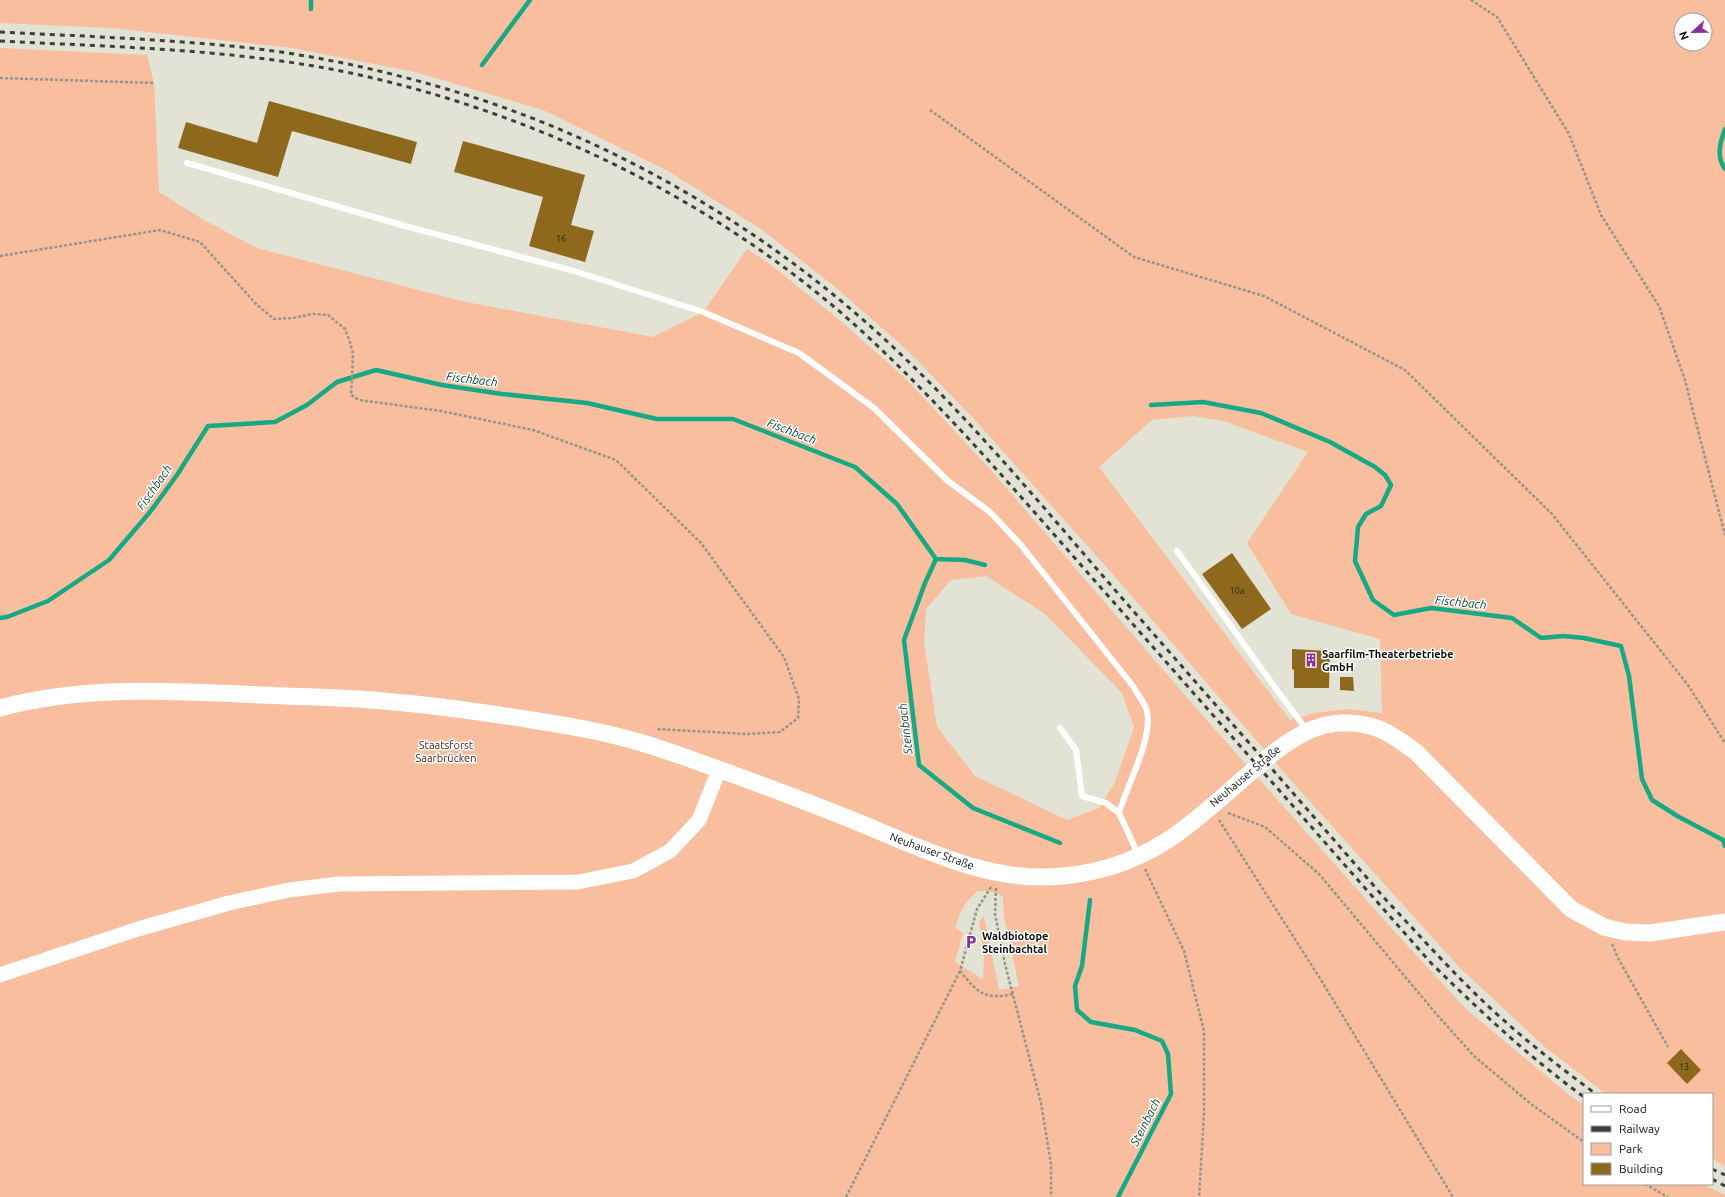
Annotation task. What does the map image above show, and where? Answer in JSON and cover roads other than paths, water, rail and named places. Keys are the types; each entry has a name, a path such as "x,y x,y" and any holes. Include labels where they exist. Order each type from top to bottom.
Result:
{"main road":[{"name":"Neuhauser Straße","path":"0,708 76,693 179,692 380,700 450,708 537,721 589,730 650,746 837,814 939,855 998,874 1026,877 1087,874 1113,867 1139,856 1178,833 1282,745 1307,730 1327,725 1348,723 1372,726 1394,736 1421,758 1571,909 1604,927 1625,932 1650,933 1725,922"}],"street":[{"path":"0,975 138,929 230,903 289,890 339,884 578,882 633,871 670,851 699,820 719,770"}],"lane":[{"path":"187,163 405,226 602,279 704,312 799,353 874,408 948,481 990,512 1021,545 1133,686 1146,710 1148,726 1140,756 1119,813"},
{"path":"1177,551 1245,644 1274,687 1307,730"},
{"path":"1060,728 1076,750 1082,796 1106,803 1119,813 1139,856"}],"waterway":[{"path":"311,0 311,9"},
{"path":"482,65 530,0"},
{"path":"1725,129 1720,144 1720,160 1725,169"},
{"name":"Fischbach","path":"0,618 7,617 48,601 109,560 150,512 177,475 208,426 275,422 307,405 337,382 376,370 442,385 502,394 587,403 657,419 733,419 855,467 897,504 936,559 965,560 985,565"},
{"name":"Fischbach","path":"1151,405 1203,402 1261,413 1330,442 1375,467 1385,475 1391,485 1381,506 1366,514 1358,527 1355,561 1373,600 1394,615 1431,608 1512,618 1541,638 1563,636 1584,638 1621,646 1629,676 1642,779 1652,800 1679,817 1723,840 1725,846"},
{"name":"Steinbach","path":"936,559 925,583 904,640 919,765 973,808 1060,843"},
{"name":"Steinbach","path":"1090,900 1082,966 1075,986 1077,1010 1091,1022 1135,1030 1162,1041 1168,1054 1171,1094 1118,1197"}],"railway":[{"path":"0,32 151,40 241,47 296,54 379,71 460,93 516,112 571,134 624,159 677,187 728,218 777,251 824,287 869,325 934,387 996,453 1387,901 1424,941 1461,980 1500,1017 1540,1051 1595,1093"},
{"path":"0,41 130,47 260,58 346,72 417,89 487,111 556,138 624,169 689,204 751,244 810,287 888,355 970,440 1431,963 1505,1033 1583,1096"},
{"path":"1713,1169 1725,1175"},
{"path":"1713,1180 1725,1186"}],"place":[{"name":"Saarfilm-Theaterbetriebe GmbH","path":"1311,660"},
{"name":"Waldbiotope Steinbachtal","path":"971,942"}],"park label":[{"name":"Staatsforst Saarbrücken","path":"446,751"}]}
